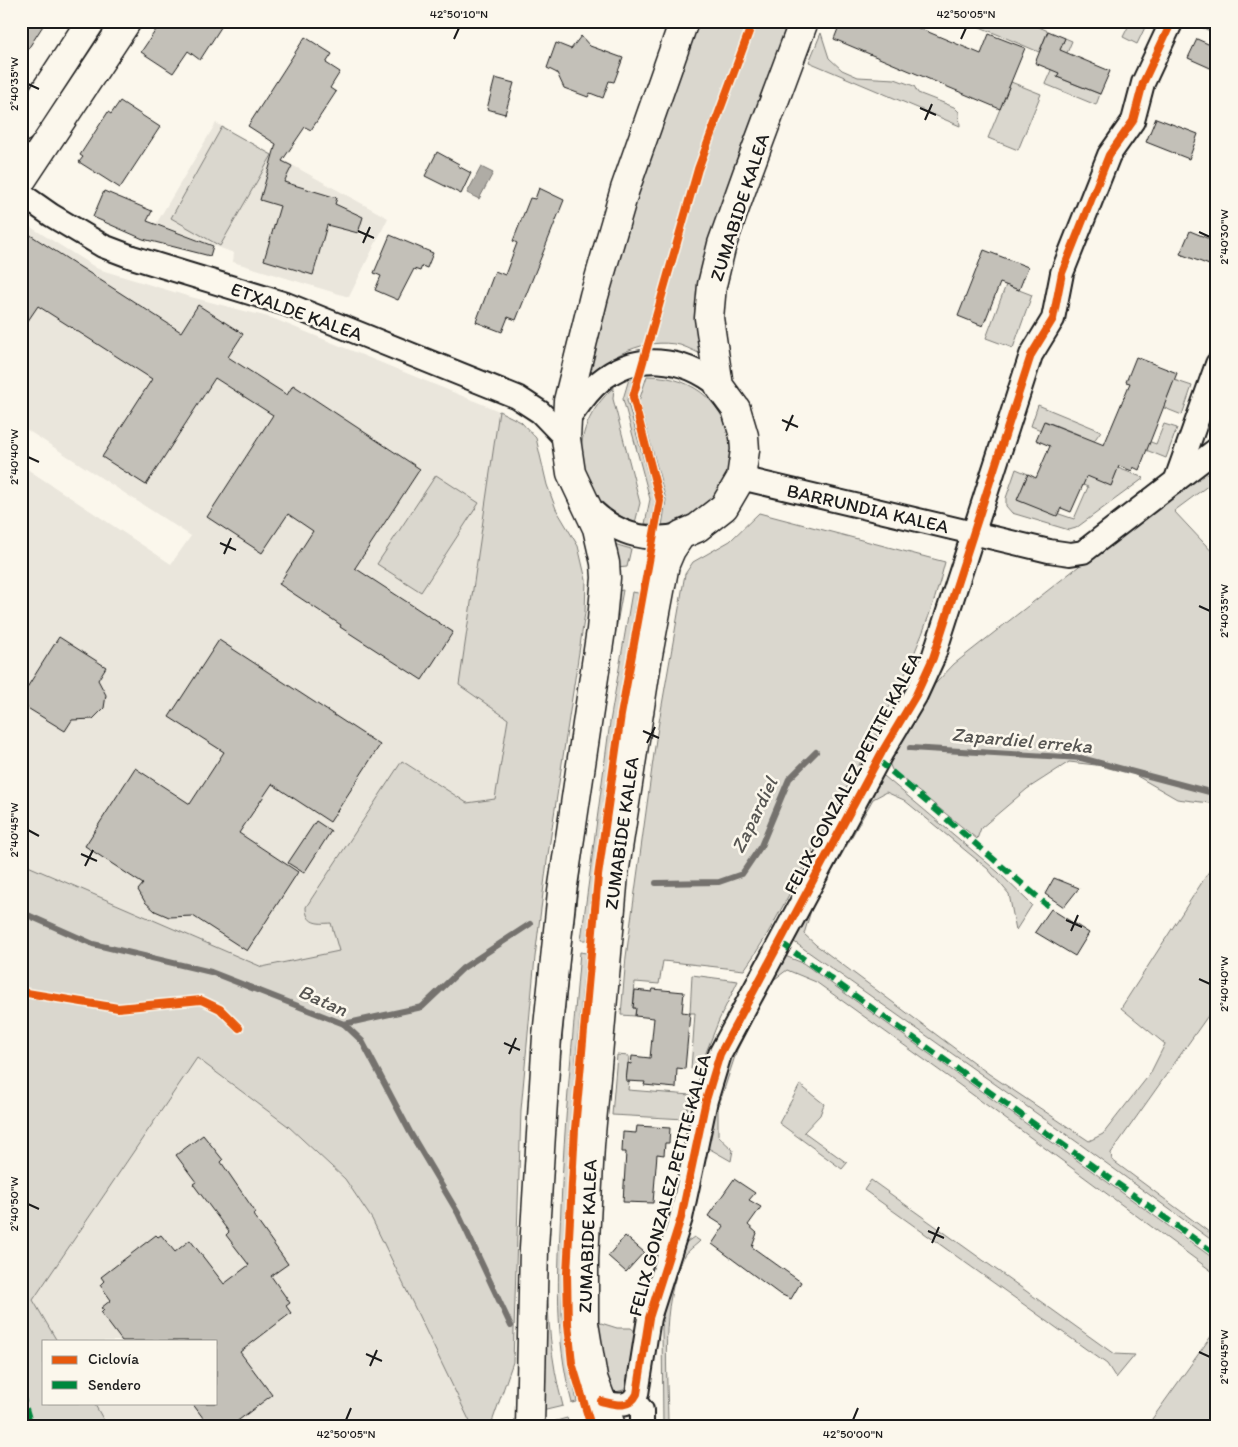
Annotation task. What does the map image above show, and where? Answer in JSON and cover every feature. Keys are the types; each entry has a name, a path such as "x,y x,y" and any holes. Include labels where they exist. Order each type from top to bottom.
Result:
{"main road":[{"path":"21,128 92,21"},
{"path":"21,181 127,21"},
{"path":"530,1426 534,1248 547,1036 571,818 601,630 606,578 602,547 571,473 567,430 572,382 607,248 625,189 684,21"},
{"name":"ZUMABIDE KALEA","path":"611,1426 601,1401 588,1353 583,1292 590,1145 614,874 646,665 665,564 671,550 681,535 697,528 718,513 734,494 741,478 745,450 741,422 728,397 719,386 710,318 712,285 722,244 804,21"}],"street":[{"name":"FELIX GONZALEZ PETITE KALEA","path":"634,1400 639,1386 649,1318 681,1218 706,1100 720,1054 882,752 916,695 933,658 1031,355 1053,319 1062,273 1086,209 1109,155 1133,122 1143,83 1172,21"},
{"name":"ETXALDE KALEA","path":"21,194 51,215 103,246 132,257 286,304 517,397 567,430"},
{"path":"567,430 598,382 610,374 633,364 659,360 675,362 691,367 719,386"},
{"path":"1175,482 1217,364"},
{"path":"1175,482 1217,449"},
{"name":"BARRUNDIA KALEA","path":"741,478 974,532 1049,552 1070,554 1083,552 1175,482"},
{"path":"585,503 596,515 624,532 654,538 681,535"},
{"path":"601,1401 620,1406 634,1400 642,1410 642,1426"}],"shaded area":[{"path":"697,21 796,21 752,135 709,358 680,345 667,343 641,346 616,356 584,379 639,181"},
{"path":"966,21 1026,21 1048,31 1039,52"},
{"path":"1131,21 1148,21 1137,44 1123,37"},
{"path":"1195,21 1211,21 1217,24 1217,34 1194,24"},
{"path":"821,33 829,58 842,70 858,77 895,79 914,86 918,93 954,107 959,112 960,126 809,62"},
{"path":"1065,38 1072,41 1057,77 1100,94 1096,105 1045,84"},
{"path":"1011,82 1041,94 1018,150 988,138"},
{"path":"216,123 388,218 349,297 233,262 234,253 156,224"},
{"path":"222,127 272,155 220,246 171,218"},
{"path":"481,167 493,173 479,199 467,193"},
{"path":"21,221 98,269 187,296 272,318 499,411 459,685 508,719 495,799 379,943 262,967 21,863 21,465 171,564 191,536 21,426"},
{"path":"1006,285 1032,295 1013,348 986,338"},
{"path":"647,376 681,382 707,397 723,419 730,444 728,471 716,495 694,514 662,526 666,500 639,401"},
{"path":"629,379 633,379 627,400 655,500 651,524 645,524 650,499 623,399"},
{"path":"1174,380 1192,386 1182,415 1147,401 1151,391 1167,398"},
{"path":"614,387 613,399 640,503 635,523 614,512 598,497 587,480 582,462 582,443 587,424 598,405"},
{"path":"1038,405 1101,431 1074,469 1111,485 1118,468 1144,478 1076,528 1069,530 1012,513 1006,506 1006,498 1016,469 1028,474 1018,500 1074,519 1088,487 1044,469 1067,466 1080,435 1045,421 1041,430 1031,426"},
{"path":"499,411 521,422 536,438 547,485 556,509 578,546 586,580 585,613 547,861 535,957 521,1110 513,1362 491,1425 472,1426 372,1219 345,1179 288,1126 197,1058 33,1300 56,1340 42,1340 42,1404 95,1404 107,1426 21,1426 21,863 262,967 339,951 331,923 313,922 306,913 306,907 402,761 467,803 495,799 508,719 459,685"},
{"path":"1164,424 1177,428 1166,458 1126,442 1129,434 1156,444"},
{"path":"1217,458 1217,479 1174,511 1217,557 1217,804 1177,799 1123,768 1069,762 1027,789 981,828 977,839 892,770 887,758 918,702 954,664"},
{"path":"436,475 479,503 421,592 377,564"},
{"path":"759,513 945,562 935,599 907,669 874,738 774,922 744,970 663,961 659,984 635,982 633,1008 636,1008 635,1016 621,1015 626,957 656,739 685,574 693,562 730,541"},
{"path":"614,544 631,549 627,567 617,568"},
{"path":"623,590 611,657 582,858 560,1060 555,1127 548,1232 548,1302 555,1372 563,1406 542,1411 549,1167 568,945 617,591"},
{"path":"632,592 638,593 604,801 587,940 581,940 610,722"},
{"path":"884,776 998,872 1032,905 1016,930 1009,894 988,869 904,800 886,792 873,799 812,907 804,934 816,945 989,1074 1089,1141 1103,1134 1150,1074 1165,1044 1121,1008 1217,859 1217,1003 1111,1153 1112,1160 1217,1238 1217,1244 1084,1147 790,939 875,777"},
{"path":"580,952 586,953 576,1058 563,1266 562,1314 577,1402 572,1403 562,1354 558,1281 564,1143"},
{"path":"780,954 803,963 1217,1261 1217,1275 816,982 787,970 772,981 737,1050 718,1108 718,1136 733,1150 731,1161 703,1145 728,1052"},
{"path":"692,975 738,981 719,1020 699,1070 691,1069 695,1013 690,1013"},
{"path":"617,1055 629,1056 626,1081 629,1081 628,1090 691,1095 685,1119 612,1115"},
{"path":"197,1057 288,1126 345,1179 372,1219 472,1426 107,1426 95,1404 218,1404 218,1340 56,1340 33,1300"},
{"path":"800,1085 824,1104 820,1115 804,1132 847,1163 842,1169 779,1123"},
{"path":"871,1180 1114,1354 1135,1355 1116,1378 1107,1364 864,1190"},
{"path":"694,1237 700,1241 684,1257 676,1276 671,1296 666,1362 668,1426 663,1426 662,1329 664,1307 684,1244"},
{"path":"601,1323 617,1328 631,1328 636,1332 627,1389 616,1392 610,1390 594,1327"},
{"path":"1217,1328 1217,1426 1147,1426"},
{"path":"567,1418 570,1426 542,1426 542,1425"}],"building":[{"path":"21,21 46,21 21,60"},
{"path":"162,21 225,21 200,60 188,51 173,73 141,52"},
{"path":"841,21 902,21 981,54 989,34 1025,48 1000,109 834,39"},
{"path":"1048,31 1065,38 1060,50 1110,71 1100,94 1057,77 1059,73 1035,63"},
{"path":"581,36 590,46 623,58 614,82 609,81 603,98 590,93 588,97 564,88 557,73 547,68 556,43 571,49"},
{"path":"305,37 332,54 326,63 340,72 330,88 336,92 311,130 305,127 282,161 292,166 284,182 337,198 335,204 363,217 358,233 327,225 313,275 264,260 280,206 260,200 276,144 248,126"},
{"path":"1197,39 1217,48 1217,71 1188,58"},
{"path":"495,78 514,83 505,114 487,109"},
{"path":"120,101 160,127 120,188 79,162 83,157 80,155 108,112 111,114"},
{"path":"1156,118 1198,134 1189,159 1146,142"},
{"path":"437,152 471,173 461,194 425,176"},
{"path":"539,188 564,200 516,320 508,317 502,332 476,322 495,271 505,275 517,243 513,241 530,198 535,199"},
{"path":"104,191 152,211 147,221 213,246 210,256 143,239 93,217"},
{"path":"21,229 181,332 198,305 243,334 228,357 287,395 293,385 420,469 355,568 453,632 422,680 340,627 341,625 279,584 313,531 288,514 262,553 207,517 273,415 215,378 146,485 102,457 152,379 38,306 21,331"},
{"path":"1190,231 1217,242 1217,255 1212,266 1180,254"},
{"path":"390,235 433,253 427,268 422,266 420,271 414,269 398,300 375,290 381,276 374,273"},
{"path":"984,250 1028,267 1019,290 1000,283 983,326 958,316"},
{"path":"1136,357 1177,373 1139,470 1133,467 1132,471 1119,466 1111,486 1087,476 1071,512 1061,508 1057,516 1017,500 1028,474 1036,478 1050,446 1036,440 1044,421 1104,445 1130,383 1126,382"},
{"path":"59,637 106,667 98,680 106,695 104,708 93,719 72,720 65,731 21,704 21,697"},
{"path":"219,640 380,745 330,822 272,784 239,833 298,872 247,951 193,916 169,917 155,911 145,902 138,890 143,884 85,846 135,768 190,804 224,752 169,717"},
{"path":"316,821 331,831 304,873 288,863"},
{"path":"1054,878 1079,888 1064,907 1045,894"},
{"path":"1051,909 1089,933 1075,956 1035,932"},
{"path":"653,989 684,992 682,1012 690,1013 685,1069 677,1068 676,1088 644,1085 645,1082 626,1081 628,1063 631,1064 632,1056 650,1058 654,1018 635,1016 636,1008 633,1008 635,990 652,992"},
{"path":"637,1126 670,1128 669,1143 665,1143 664,1155 657,1154 653,1203 623,1202 626,1152 622,1152 623,1132 636,1133"},
{"path":"203,1135 223,1160 221,1162 256,1213 253,1215 288,1264 271,1276 290,1303 286,1306 291,1313 240,1352 272,1395 231,1426 209,1426 193,1404 218,1404 218,1340 121,1340 101,1313 104,1310 101,1308 111,1300 100,1285 104,1281 101,1277 156,1235 158,1237 161,1235 175,1252 190,1240 224,1284 249,1265 226,1235 229,1232 193,1184 196,1182 176,1155"},
{"path":"734,1179 755,1193 749,1200 761,1207 748,1225 757,1233 752,1247 801,1282 791,1299 778,1293 712,1244 724,1226 708,1216"},
{"path":"625,1236 644,1252 626,1272 608,1256"}],"waterway":[{"name":"Zapardiel erreka","path":"910,748 1081,758 1217,794"},
{"name":"Zapardiel","path":"656,883 719,882 742,874 761,846 789,779 816,752"},
{"name":"Zapardiel","path":"21,912 93,944 211,972 344,1024 362,1041 411,1134 458,1213 511,1326"},
{"name":"Zapardiel","path":"344,1024 422,1007 463,968 530,924"}],"marked path":[{"path":"878,760 1048,906"},
{"path":"780,942 1217,1255"},
{"path":"21,1391 31,1426"}],"cycle path":[{"path":"591,1426 572,1363 568,1324 567,1273 575,1129 598,876 621,715 660,501 633,397 698,169 753,21"},
{"path":"601,1401 621,1405 630,1402 637,1394 649,1318 681,1218 706,1100 720,1054 882,752 916,695 933,658 1031,355 1053,319 1062,273 1109,155 1133,121 1143,83 1172,21"},
{"path":"21,992 118,1008 201,1000 220,1009 239,1028"}],"water label":[{"name":"Batan","path":"323,1000"}]}
